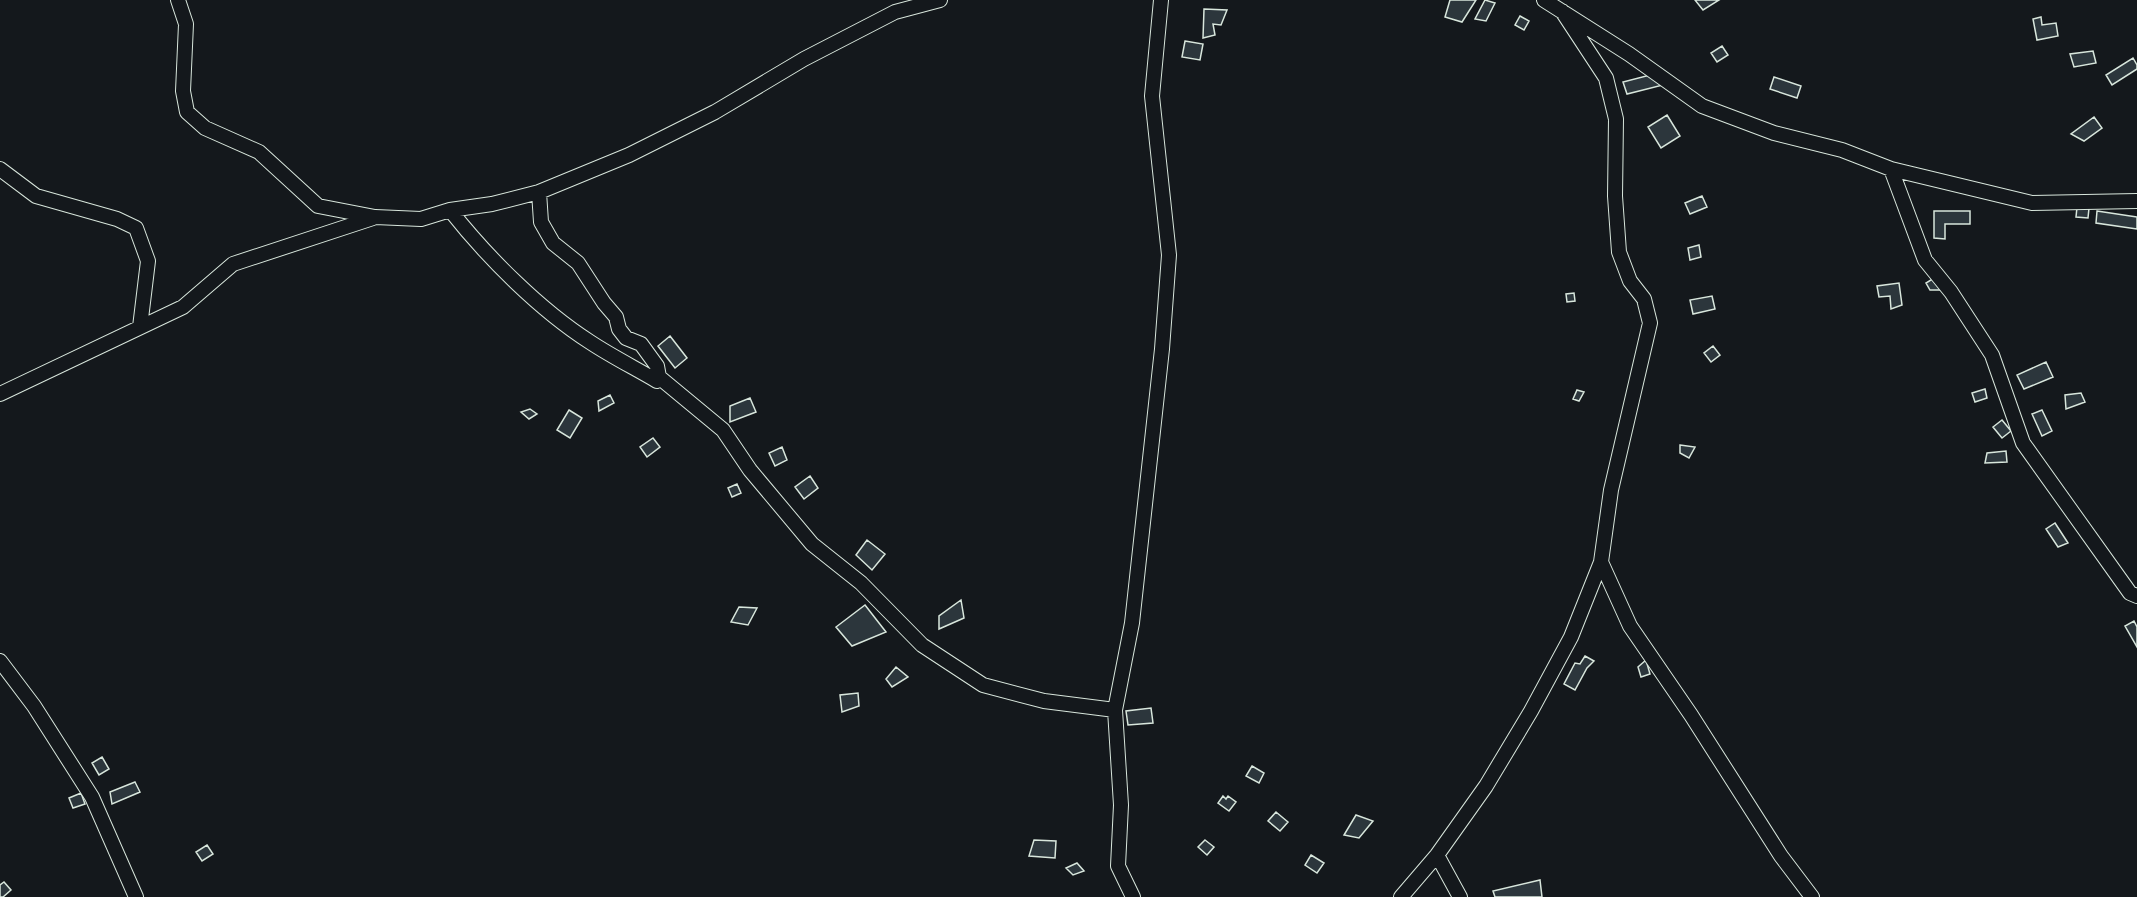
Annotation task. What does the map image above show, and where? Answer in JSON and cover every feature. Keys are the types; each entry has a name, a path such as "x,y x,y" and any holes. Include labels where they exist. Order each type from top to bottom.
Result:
{"street":[{"path":"178,0 186,24 183,91 187,112 205,128 259,152 318,206 375,217 421,219 450,210 492,204 539,192 629,155 715,112 804,59 895,12 940,0"},
{"path":"1123,897 1118,866 1121,805 1115,710 1132,623 1162,349 1169,255 1152,96 1161,0"},
{"path":"1544,0 1629,54 1702,106 1774,133 1842,150 1891,169 2032,203 2137,201"},
{"path":"1401,897 1437,855 1486,786 1571,638 1601,562 1611,490 1650,322 1644,299 1630,280 1619,252 1615,196 1616,119 1606,78 1562,11"},
{"path":"0,169 36,196 117,219 136,228 148,261 140,327"},
{"path":"1891,169 1925,260 1951,292 1992,355 2023,442 2130,593 2137,596"},
{"path":"539,192 542,222 553,243 578,264 616,317 619,329 626,338 641,344 657,366 659,377 723,430 750,470 812,544 861,583 922,645 982,685 1044,701 1115,710"},
{"path":"450,210 470,235 519,284 562,322 590,342 657,381 659,377"},
{"path":"0,393 183,307 233,264 375,217"},
{"path":"1601,562 1630,626 1691,715 1780,856 1812,897"},
{"path":"0,661 34,706 92,797 136,897"},
{"path":"1437,855 1460,897"},
{"path":"1118,866 1133,897"}],"building":[{"path":"1450,0 1476,0 1462,22 1445,17"},
{"path":"1485,0 1495,3 1486,21 1475,19"},
{"path":"1695,0 1719,0 1703,10"},
{"path":"1204,9 1227,10 1221,25 1213,24 1215,35 1203,38"},
{"path":"1520,16 1529,21 1524,30 1515,25"},
{"path":"2041,17 2042,25 2056,23 2058,36 2037,40 2033,19"},
{"path":"1185,41 1203,44 1200,60 1182,57"},
{"path":"1722,46 1728,55 1717,62 1711,53"},
{"path":"2093,51 2096,63 2074,67 2070,54"},
{"path":"2133,58 2137,69 2112,85 2106,75"},
{"path":"1650,75 1663,85 1627,94 1623,82"},
{"path":"1774,77 1801,86 1797,98 1770,89"},
{"path":"1667,115 1680,136 1661,148 1648,127"},
{"path":"2094,117 2102,128 2084,141 2071,134"},
{"path":"1702,196 1707,207 1690,214 1685,203"},
{"path":"2077,207 2089,208 2088,218 2076,217"},
{"path":"1934,211 1970,211 1970,224 1945,224 1945,239 1934,238"},
{"path":"2097,211 2137,217 2137,229 2096,223"},
{"path":"1699,245 1701,257 1690,260 1688,248"},
{"path":"1934,278 1940,290 1930,290 1926,283"},
{"path":"1899,283 1902,305 1891,309 1890,296 1879,297 1877,286"},
{"path":"1574,293 1575,301 1567,302 1566,294"},
{"path":"1712,296 1715,309 1693,314 1690,300"},
{"path":"670,336 687,358 675,368 658,346"},
{"path":"1713,346 1720,355 1711,362 1704,353"},
{"path":"2046,362 2053,377 2024,389 2017,375"},
{"path":"1985,389 1987,398 1975,402 1972,393"},
{"path":"1577,390 1584,392 1579,401 1573,399"},
{"path":"2081,393 2085,402 2066,409 2065,395"},
{"path":"610,395 614,403 599,411 598,401"},
{"path":"750,398 756,412 730,422 730,406"},
{"path":"530,409 537,414 529,419 521,412"},
{"path":"569,410 582,418 570,438 557,430"},
{"path":"2042,410 2052,431 2042,436 2032,414"},
{"path":"2002,420 2011,431 2002,438 1993,427"},
{"path":"653,438 660,447 647,457 640,447"},
{"path":"1680,445 1695,447 1689,458 1680,453"},
{"path":"782,447 787,460 775,466 769,453"},
{"path":"2006,451 2007,462 1985,463 1987,453"},
{"path":"810,476 818,488 804,499 795,487"},
{"path":"737,484 741,493 732,497 728,488"},
{"path":"2055,523 2068,543 2058,547 2046,529"},
{"path":"867,540 885,554 872,570 856,555"},
{"path":"961,600 964,618 939,629 939,616"},
{"path":"865,605 886,632 852,646 836,627"},
{"path":"739,607 757,608 748,625 731,622"},
{"path":"2134,621 2137,627 2137,647 2125,626"},
{"path":"1585,656 1594,661 1587,668 1575,690 1564,684 1575,663 1580,664"},
{"path":"1646,660 1650,674 1641,677 1638,667"},
{"path":"896,667 908,677 892,687 886,679"},
{"path":"858,693 859,706 842,712 840,695"},
{"path":"1151,708 1153,723 1128,725 1126,711"},
{"path":"102,757 109,769 99,775 92,763"},
{"path":"1252,766 1264,773 1259,783 1246,776"},
{"path":"135,782 140,792 112,804 110,792"},
{"path":"81,793 85,804 73,808 69,798"},
{"path":"1223,796 1226,799 1228,796 1236,802 1229,811 1218,803"},
{"path":"1276,812 1288,822 1280,831 1268,821"},
{"path":"1356,815 1373,821 1359,838 1344,835"},
{"path":"1034,840 1056,841 1055,858 1029,856"},
{"path":"1205,840 1214,847 1207,855 1198,847"},
{"path":"207,845 213,854 202,861 196,852"},
{"path":"1311,855 1324,863 1317,873 1305,865"},
{"path":"1077,863 1084,871 1073,875 1066,868"},
{"path":"1540,880 1542,897 1495,897 1493,891"},
{"path":"4,882 11,890 0,897 0,885"}]}
